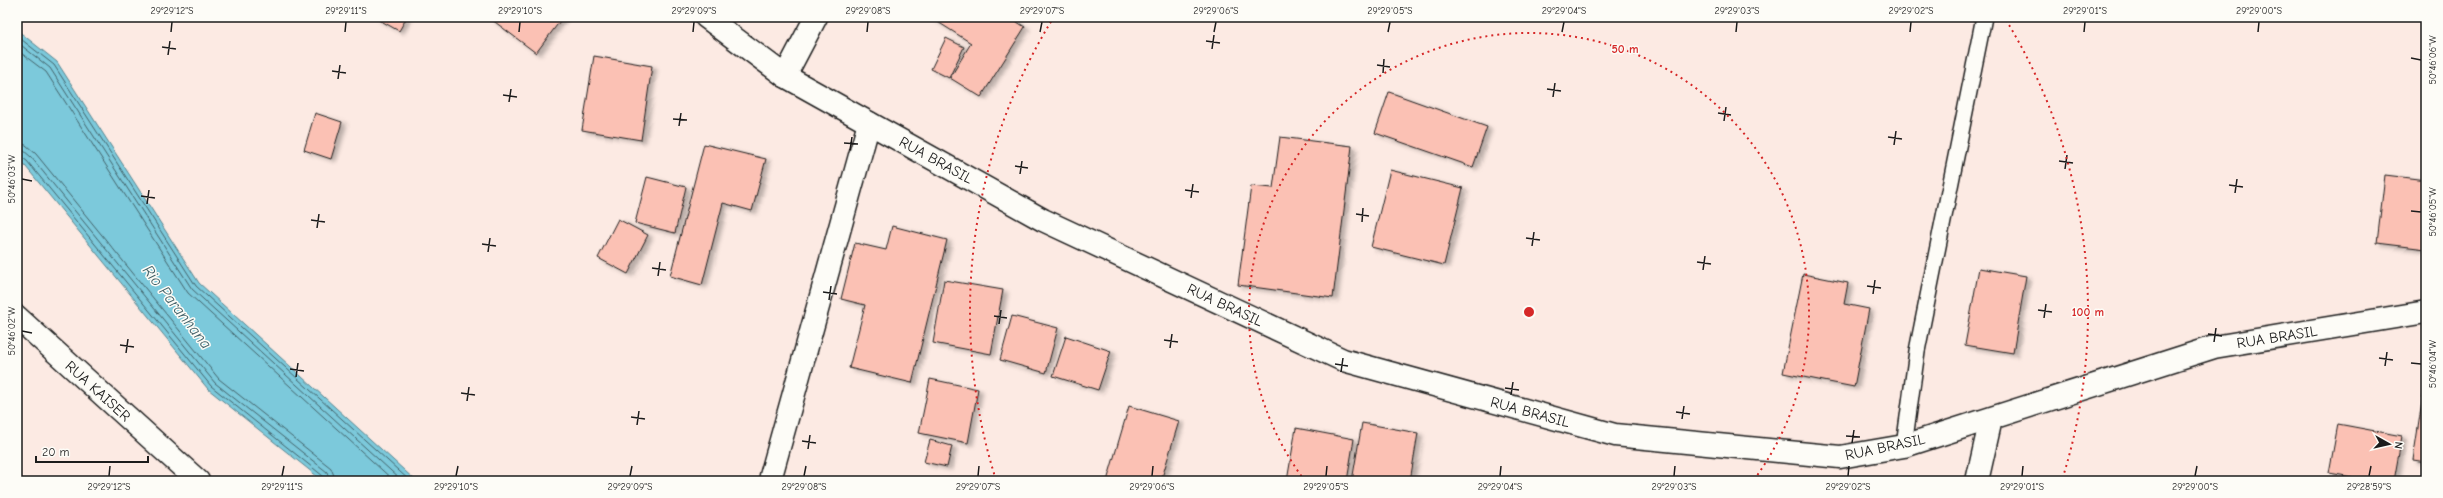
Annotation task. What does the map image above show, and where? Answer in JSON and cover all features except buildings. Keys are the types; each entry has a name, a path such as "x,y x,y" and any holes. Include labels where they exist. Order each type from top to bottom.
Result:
{"street":[{"name":"RUA BRASIL","path":"706,17 785,76 1043,220 1343,360 1615,435 1840,457 1904,446 2214,348 2426,312"},
{"path":"785,76 816,17"},
{"path":"771,476 868,123"},
{"name":"RUA KAISER","path":"17,317 198,481"},
{"path":"1977,481 1991,419"}],"lane":[{"path":"1904,446 1917,351 1984,17"}],"water":[{"name":"Rio Paranhana","path":"17,30 57,62 199,283 416,481 323,481 208,389 17,156"}]}
